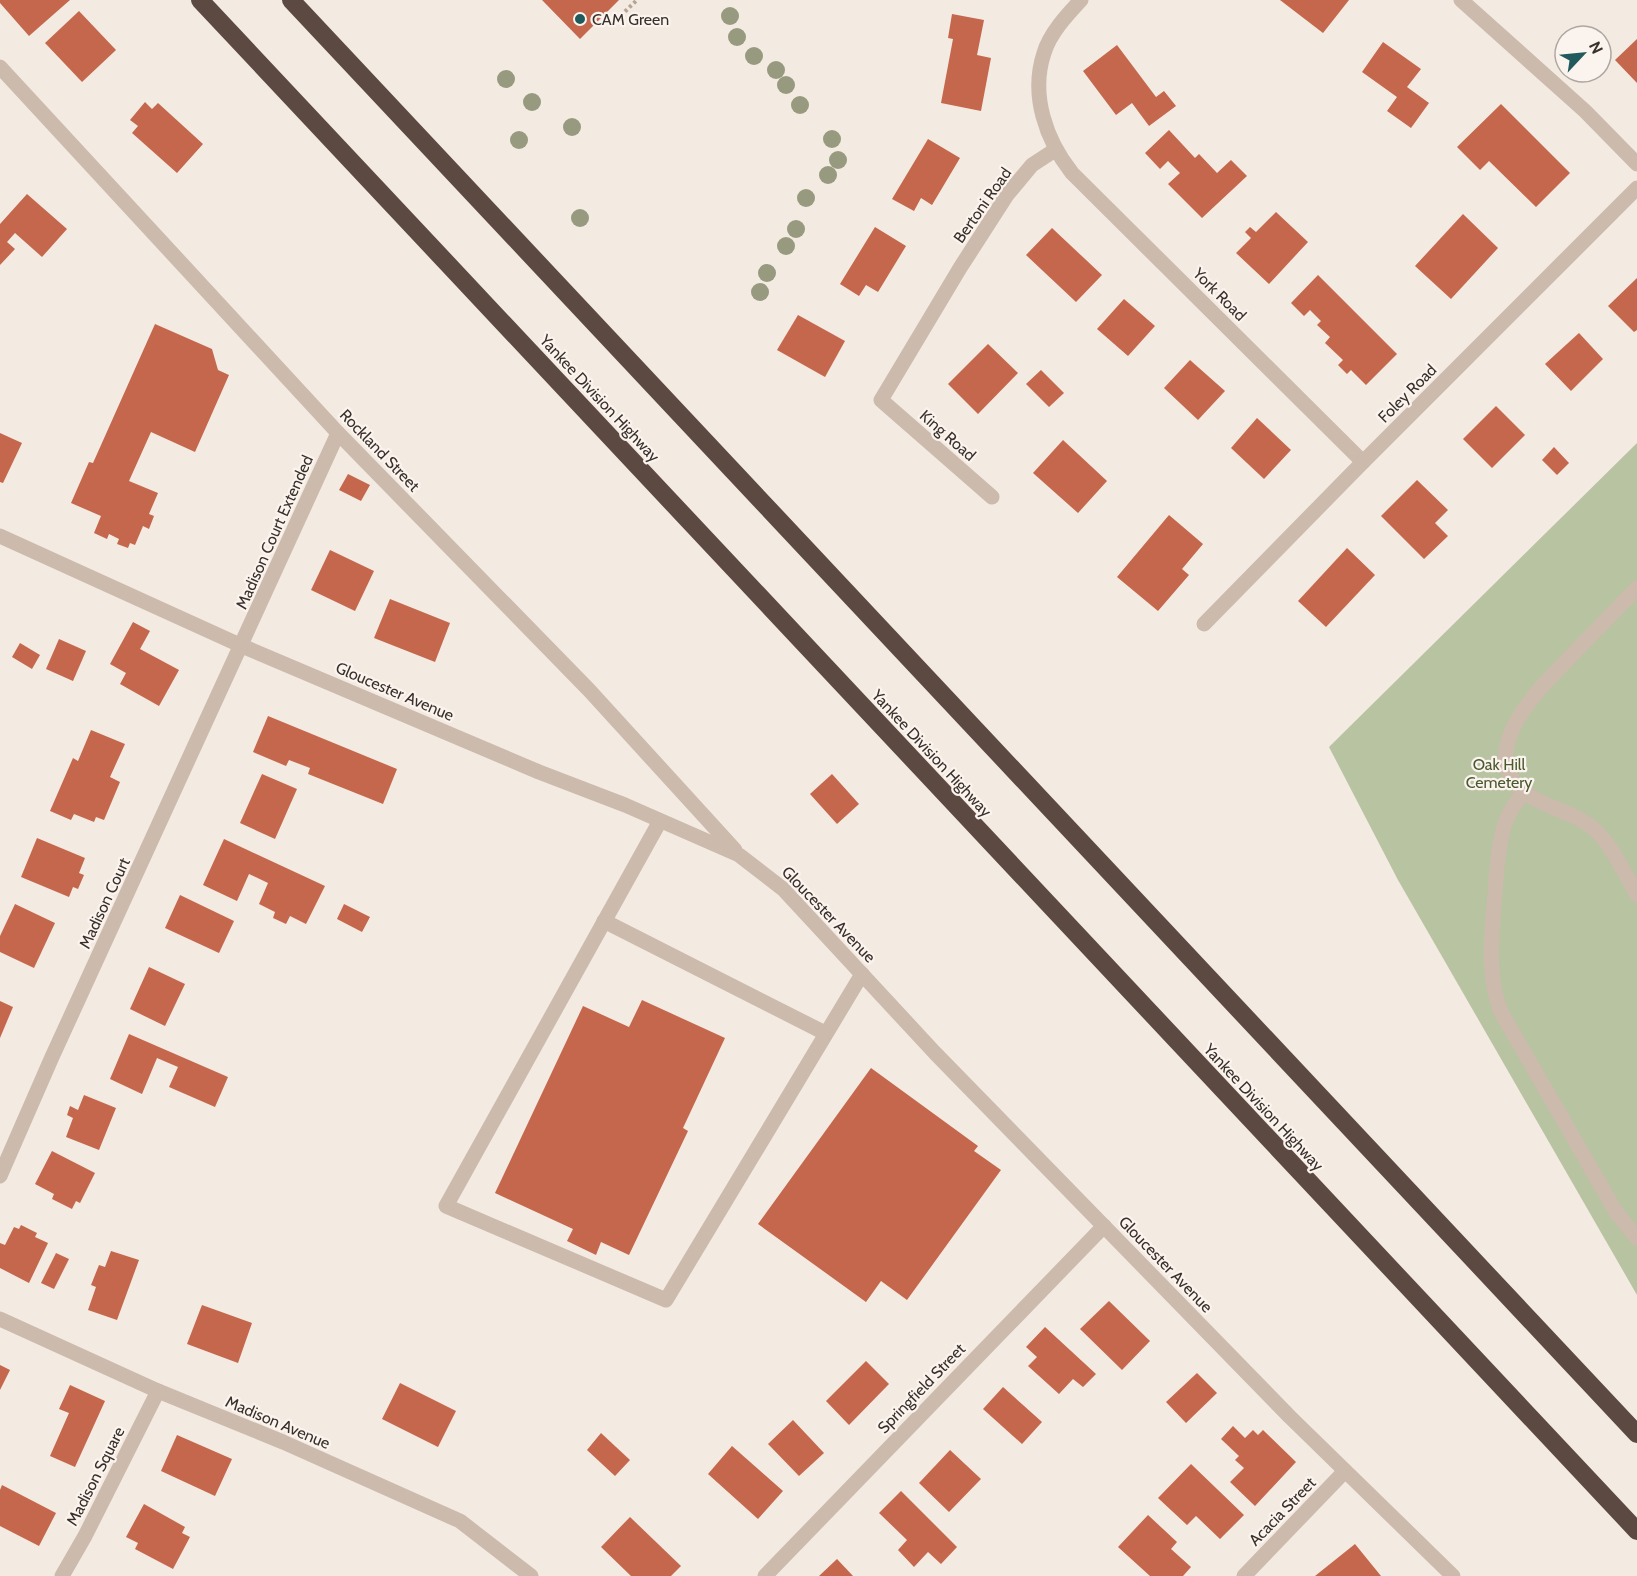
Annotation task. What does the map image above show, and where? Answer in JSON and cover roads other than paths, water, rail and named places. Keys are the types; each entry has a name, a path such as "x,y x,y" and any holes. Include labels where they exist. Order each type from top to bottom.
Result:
{"highway":[{"name":"Yankee Division Highway","path":"200,0 1637,1531"},
{"path":"291,0 1637,1434"}],"street":[{"path":"1055,150 1044,121 1040,101 1040,72 1044,51 1067,14 1081,0"},
{"path":"1461,0 1585,111 1637,164"},
{"name":"Rockland Street","path":"0,67 338,433 589,690 739,855"},
{"name":"Bertoni Road","path":"881,400 960,268 1007,195 1032,165 1055,150"},
{"name":"York Road","path":"1055,150 1072,173 1363,462"},
{"name":"Foley Road","path":"1204,624 1637,188"},
{"name":"King Road","path":"881,400 992,497"},
{"name":"Madison Court Extended","path":"242,646 338,433"},
{"name":"Gloucester Avenue","path":"0,536 242,646 739,855 783,889 936,1053 1290,1417 1453,1576"},
{"path":"1637,588 1537,691 1516,722 1507,745 1506,756 1514,779 1524,791 1596,830 1637,895"},
{"name":"Madison Court","path":"0,1176 52,1057 242,646"},
{"path":"1524,791 1505,821 1499,850 1492,933 1492,976 1495,994 1501,1012 1616,1212 1637,1238"},
{"path":"660,820 446,1206 666,1300 862,974"},
{"path":"604,921 825,1033"},
{"name":"Springfield Street","path":"765,1576 1104,1226"},
{"name":"Madison Avenue","path":"0,1318 158,1391 283,1442 460,1521 531,1576"},
{"name":"Madison Square","path":"62,1576 85,1536 158,1391"},
{"name":"Acacia Street","path":"1244,1576 1346,1472"}],"place":[{"name":"CAM Green","path":"580,19"}],"park label":[{"name":"Oak Hill Cemetery","path":"1499,773"}]}
